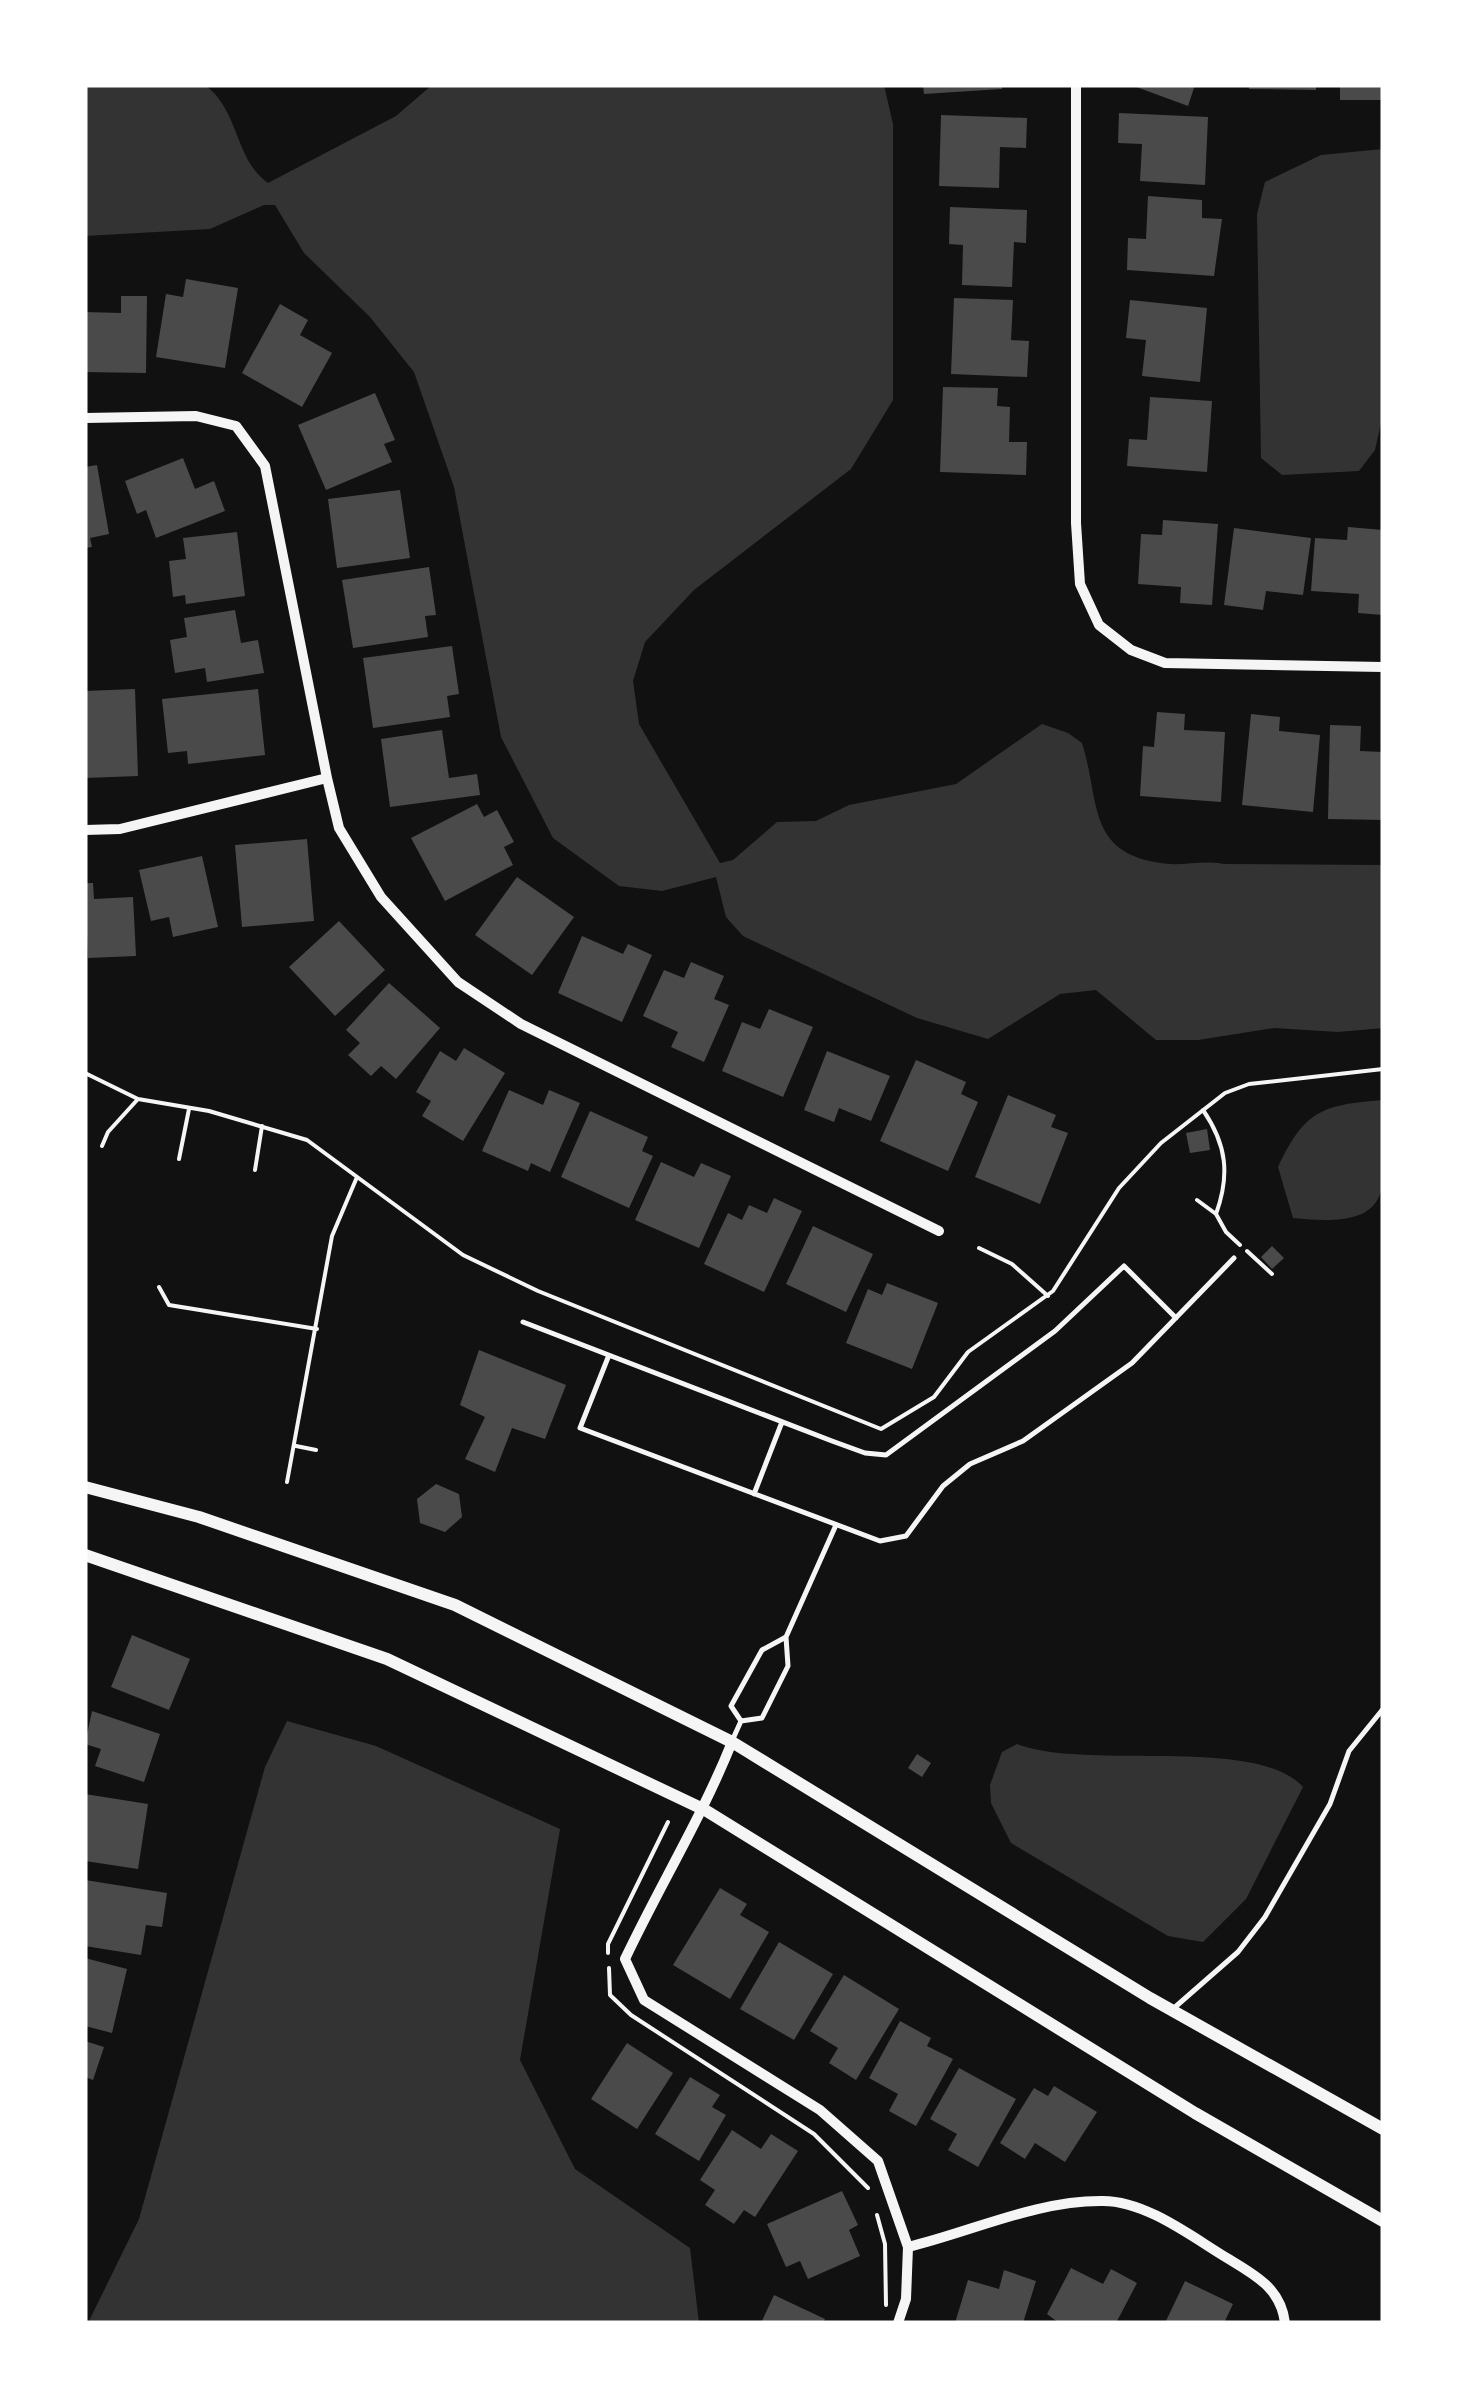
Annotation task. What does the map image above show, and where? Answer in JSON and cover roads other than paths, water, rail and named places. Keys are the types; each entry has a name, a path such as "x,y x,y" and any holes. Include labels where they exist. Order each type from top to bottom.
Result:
{"street":[{"path":"1076,85 1076,523 1080,584 1099,625 1131,650 1165,663 1383,666"},
{"path":"85,418 196,416 223,422 236,426 266,466 339,828 381,896 458,982 521,1024 939,1231"},
{"path":"85,830 120,830 328,778"},
{"path":"85,1487 199,1517 455,1604 732,1742 1172,2010 1383,2129"},
{"path":"85,1556 388,1659 705,1810 1195,2113 1383,2221"},
{"path":"732,1742 705,1810 687,1834 626,1959 644,2000 820,2110 878,2161 908,2247 906,2299 898,2323"},
{"path":"908,2247 1040,2209 1105,2200 1160,2218 1263,2280 1283,2305 1285,2323"}],"lane":[{"path":"609,1355 580,1428 880,1541 906,1536 943,1486 970,1464 1023,1442 1132,1364 1234,1258"},
{"path":"524,1322 865,1453 886,1455 1055,1331 1124,1266 1176,1318"},
{"path":"754,1494 782,1422"},
{"path":"741,1721 762,1718 788,1666 786,1636 836,1525"},
{"path":"741,1721 732,1706 762,1650 786,1636"},
{"path":"1172,2010 1238,1952 1265,1917 1330,1804 1348,1752 1383,1709"},
{"path":"732,1742 741,1721"}]}
